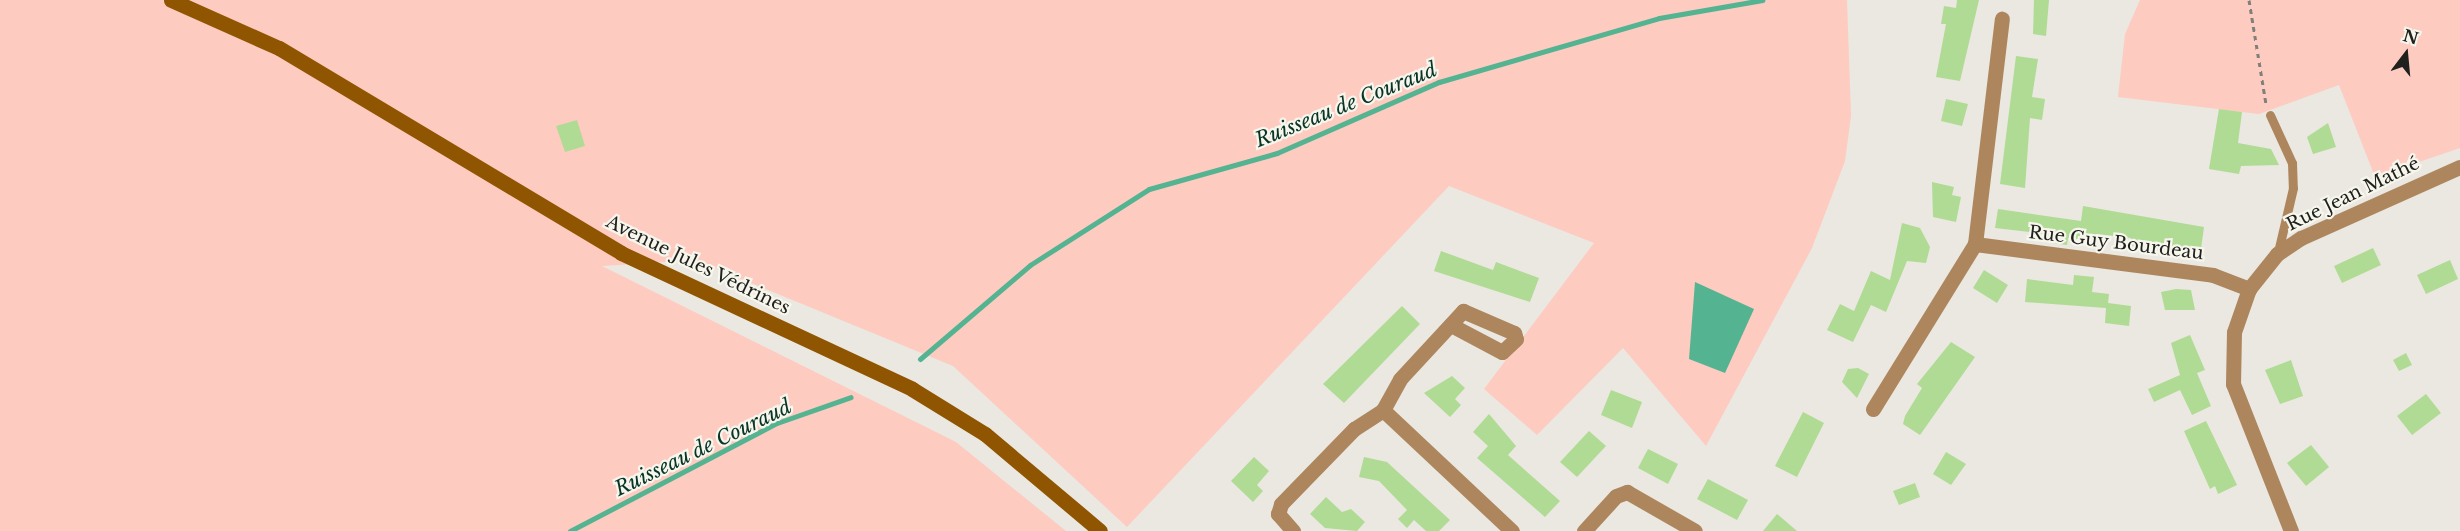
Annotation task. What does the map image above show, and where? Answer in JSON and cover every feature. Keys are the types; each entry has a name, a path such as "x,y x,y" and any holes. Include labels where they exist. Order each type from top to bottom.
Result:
{"main road":[{"name":"Avenue Jules Védrines","path":"171,0 191,3 279,48 621,253 948,410 1030,469 1100,531"}],"street":[{"path":"1873,410 1975,244 2002,19"},
{"name":"Rue Jean Mathé","path":"2291,531 2233,384 2234,332 2249,289 2277,254 2350,213 2460,167"},
{"name":"Rue Guy Bourdeau","path":"1975,244 2213,275 2249,289"},
{"path":"1293,531 1278,514 1281,504 1354,429 1383,410 1400,379 1451,325"},
{"path":"1383,410 1512,531"},
{"path":"1584,531 1616,496 1627,492 1695,531"}],"lane":[{"path":"2270,115 2292,163 2293,188 2277,254"}],"path":[{"path":"2249,0 2262,94 2270,115"}],"shaded area":[{"path":"0,0 1847,0 1851,116 1845,161 1812,248 1706,446 1623,348 1537,435 1484,389 1594,243 1449,186 1127,527 953,366 695,260 602,266 956,442 1066,531 0,531"},
{"path":"2140,0 2460,0 2460,148 2375,177 2339,85 2259,114 2118,97 2125,34"},
{"path":"1695,282 1754,309 1725,373 1689,359"}],"building":[{"path":"1957,0 1979,0 1960,81 1936,77 1946,24 1941,24 1944,6 1956,8"},
{"path":"2034,0 2049,0 2046,36 2033,34"},
{"path":"2016,56 2038,59 2032,97 2045,99 2042,120 2030,118 2025,188 2000,184"},
{"path":"1946,99 1968,104 1962,126 1941,121"},
{"path":"2219,109 2242,112 2238,143 2271,149 2279,165 2241,166 2239,174 2209,169"},
{"path":"577,120 585,146 565,152 556,126"},
{"path":"2328,123 2336,147 2313,154 2307,137"},
{"path":"1932,182 1954,187 1952,195 1961,197 1956,222 1933,217"},
{"path":"2083,206 2204,227 2201,249 2130,246 2131,238 2097,234 2089,240 2068,238 2067,245 2046,242 2047,234 1995,228 1998,209 2081,221"},
{"path":"1902,223 1920,228 1930,247 1926,263 1907,261 1886,312 1871,305 1853,342 1827,330 1840,304 1854,311 1871,271 1890,280"},
{"path":"2373,248 2381,265 2342,283 2334,266"},
{"path":"1441,251 1493,270 1496,262 1539,278 1530,302 1434,271"},
{"path":"2450,260 2458,279 2426,294 2417,275"},
{"path":"1984,270 2008,285 1997,303 1973,288"},
{"path":"2074,275 2094,277 2092,292 2109,294 2108,303 2131,306 2129,326 2105,323 2106,308 2025,302 2027,279 2073,285"},
{"path":"2176,289 2191,290 2195,310 2165,310 2161,292"},
{"path":"1402,306 1420,324 1344,403 1323,384"},
{"path":"2190,335 2205,370 2197,373 2211,406 2192,415 2180,390 2154,402 2148,389 2180,375 2171,343"},
{"path":"1951,342 1975,357 1920,435 1903,424 1905,416 1922,388 1917,384"},
{"path":"2406,353 2412,365 2399,371 2393,360"},
{"path":"2291,360 2303,396 2280,404 2265,370"},
{"path":"1858,368 1869,374 1857,398 1842,382 1848,369"},
{"path":"1452,376 1465,388 1455,399 1461,405 1450,417 1424,393"},
{"path":"1611,390 1642,402 1632,428 1601,415"},
{"path":"2426,394 2441,413 2412,435 2397,416"},
{"path":"1803,412 1824,423 1797,477 1775,466"},
{"path":"1489,414 1516,446 1508,455 1560,501 1545,517 1477,458 1488,446 1473,432"},
{"path":"2206,421 2237,485 2218,494 2215,486 2210,489 2184,431"},
{"path":"1589,431 1606,446 1577,477 1560,462"},
{"path":"2311,445 2329,467 2306,486 2287,463"},
{"path":"1648,449 1678,464 1668,484 1638,468"},
{"path":"1946,452 1966,464 1951,485 1933,474"},
{"path":"1254,457 1269,471 1257,485 1263,491 1253,502 1231,481"},
{"path":"1364,457 1387,462 1450,520 1439,531 1426,531 1414,520 1407,528 1398,519 1407,510 1379,481 1359,477"},
{"path":"1708,479 1748,500 1737,520 1697,499"},
{"path":"1915,483 1920,497 1899,505 1893,491"},
{"path":"1326,497 1342,512 1351,509 1365,522 1357,531 1325,528 1310,514"},
{"path":"1777,514 1797,531 1763,531"}],"waterway":[{"name":"Ruisseau de Couraud","path":"920,359 1030,265 1149,189 1277,153 1439,82 1659,18 1762,0"},
{"name":"Ruisseau de Couraud","path":"570,531 777,423 851,397"}]}
